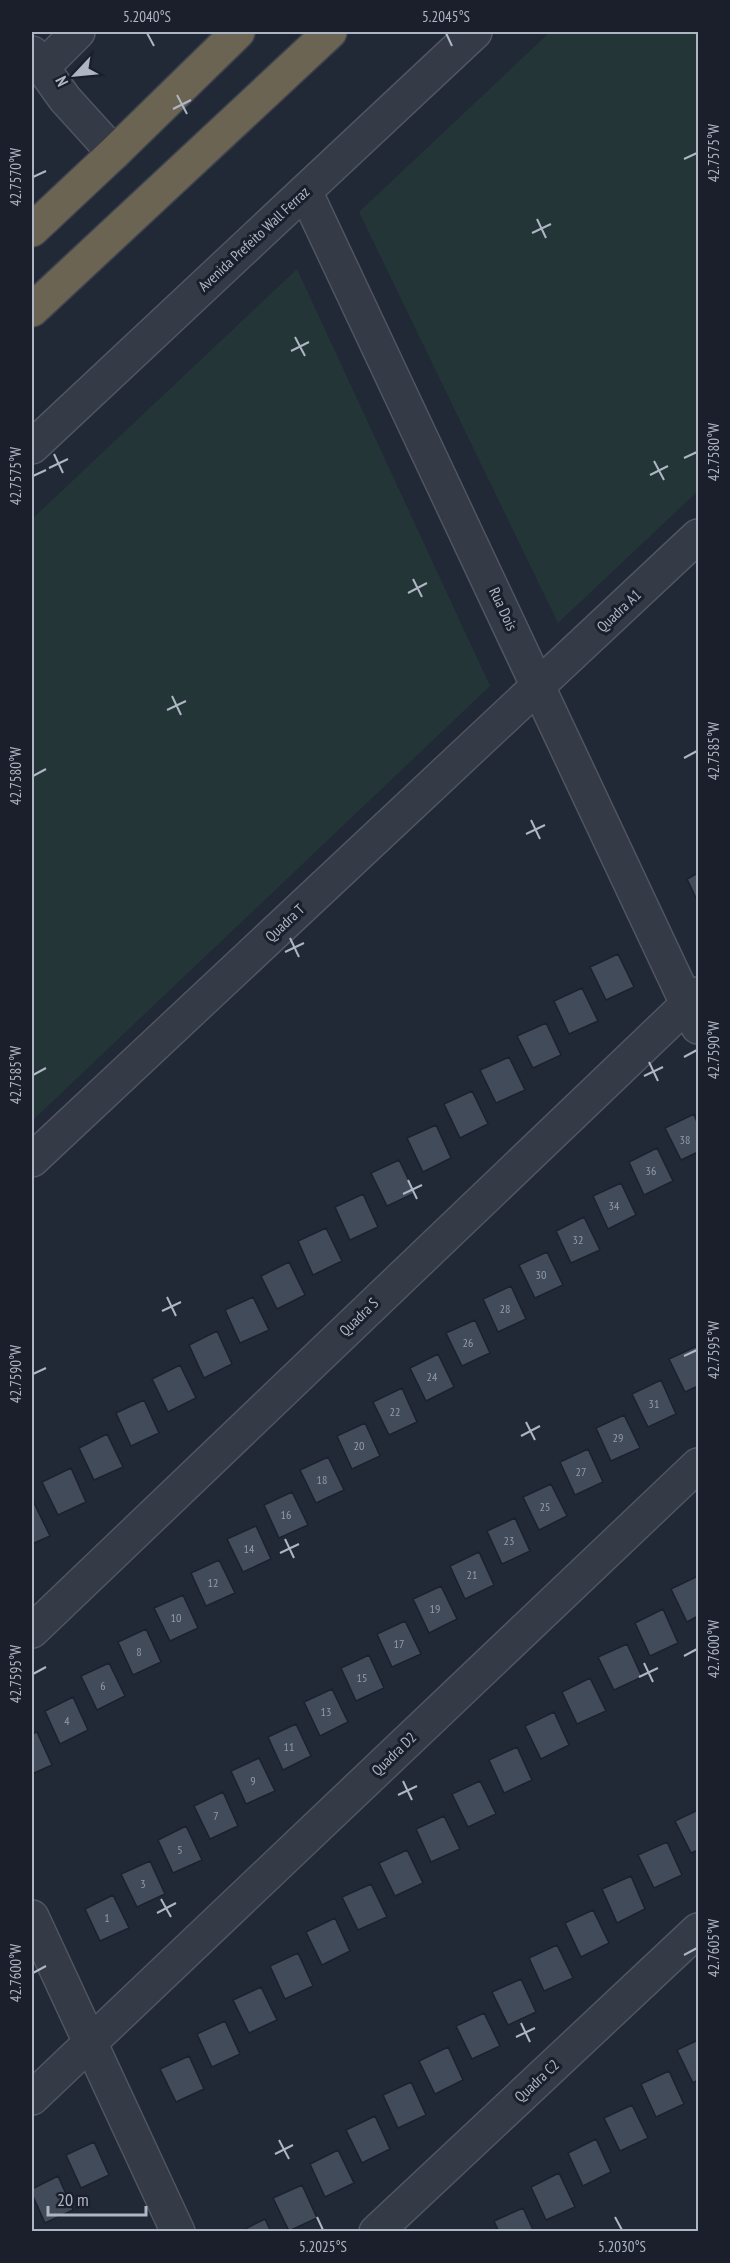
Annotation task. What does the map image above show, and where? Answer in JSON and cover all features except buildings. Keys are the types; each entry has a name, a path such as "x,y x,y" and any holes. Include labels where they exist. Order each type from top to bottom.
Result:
{"highway":[{"path":"32,230 238,32"},
{"path":"32,310 330,32"}],"street":[{"path":"78,32 37,61 65,99 114,153"},
{"name":"Avenida Prefeito Wall Ferraz","path":"32,447 475,32"},
{"name":"Rua Dois","path":"305,191 539,686 619,861 695,1008"},
{"name":"Quadra A1","path":"539,686 699,536"},
{"name":"Quadra T","path":"32,1160 539,686"},
{"name":"Quadra S","path":"32,1631 695,1008"},
{"name":"Quadra D2","path":"32,2098 699,1465"},
{"path":"32,1917 178,2232"},
{"name":"Quadra C2","path":"376,2232 699,1930"}],"shaded area":[{"path":"550,32 698,32 698,491 558,623 359,212"},
{"path":"297,269 490,686 32,1121 32,519"}]}
